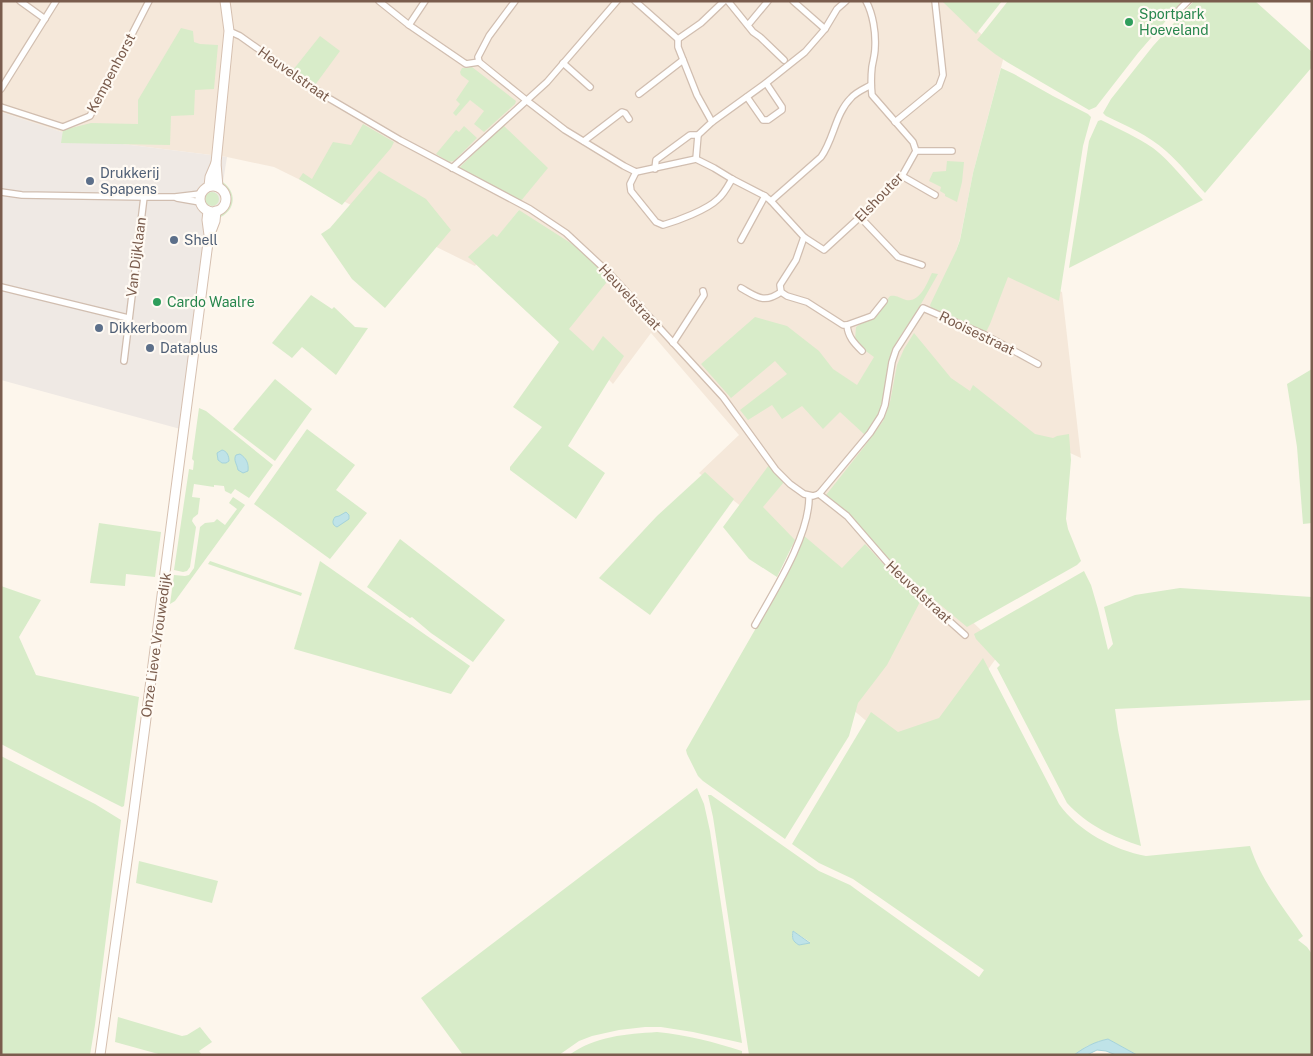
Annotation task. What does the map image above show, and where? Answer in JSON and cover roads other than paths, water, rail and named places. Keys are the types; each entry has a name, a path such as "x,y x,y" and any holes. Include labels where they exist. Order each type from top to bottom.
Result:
{"main road":[{"path":"214,186 206,188 200,198 202,206 212,211 223,206 226,197 224,193 214,186 210,177 216,163 228,31 225,1"},
{"name":"Onze Lieve Vrouwedijk","path":"100,1055 129,816 209,235 207,220 212,211"}],"street":[{"path":"20,1 45,19"},
{"path":"1,89 56,1"},
{"name":"Kempenhorst","path":"1,107 63,127 90,116 149,1"},
{"path":"379,1 408,24 466,64 479,62"},
{"path":"408,24 425,1"},
{"path":"515,1 489,36 479,54 479,62 565,130 636,172 696,159 771,201 804,237 796,260 780,285 781,292 787,296 807,302 843,325 872,316 884,302"},
{"path":"452,168 547,82 617,1"},
{"path":"635,1 678,39 678,47 696,95 712,122"},
{"path":"678,39 701,24 724,1"},
{"path":"728,1 753,32 784,60"},
{"path":"748,25 768,1"},
{"path":"793,1 825,28"},
{"path":"696,159 698,135 712,122 805,52 846,1"},
{"path":"866,1 874,28 876,49 872,69 872,95 913,142 916,151 952,151"},
{"path":"896,122 939,86 944,75 935,1"},
{"path":"1180,9 1188,1"},
{"name":"Heuvelstraat","path":"228,31 240,36 325,96 400,140 530,209 566,233 609,273 723,398 776,470 790,484 809,496"},
{"path":"639,94 683,60"},
{"path":"563,63 590,87"},
{"path":"747,97 763,120 768,120 782,110 782,106 766,83"},
{"path":"771,201 821,157 846,104 852,96 871,85"},
{"path":"584,141 622,112 629,119"},
{"path":"655,169 656,160 666,151 690,135 698,135"},
{"name":"Elshouter","path":"804,237 824,250 902,176 916,151"},
{"path":"636,172 630,184 631,191 656,222 663,225 672,223 711,205 720,198 732,179"},
{"path":"902,176 935,195"},
{"name":"Van Dijklaan","path":"1,192 22,196 200,198"},
{"path":"741,240 764,196"},
{"name":"Van Dijklaan","path":"124,361 144,197"},
{"path":"860,217 898,257 922,264"},
{"name":"Van Dijklaan","path":"1,287 128,318"},
{"path":"741,288 757,297 765,299 774,297 781,292"},
{"path":"674,343 704,296 703,291"},
{"name":"Rooisestraat","path":"819,494 870,433 881,416 896,350 923,308 985,335 1038,364"},
{"path":"847,325 852,341 862,351"},
{"path":"755,625 798,541 808,514 809,496 819,494"},
{"name":"Heuvelstraat","path":"819,494 846,516 900,577 965,635"}],"water":[{"path":"222,450 228,456 229,461 226,463 218,460 217,453"},
{"path":"240,454 248,466 248,471 243,473 238,470 235,460 236,455"},
{"path":"346,512 349,515 349,519 337,527 335,526 333,520 335,517"},
{"path":"793,931 810,943 797,944 793,939"},
{"path":"1108,1039 1137,1055 1116,1055 1097,1050 1087,1055 1074,1055 1090,1045"}],"place":[{"name":"Sportpark Hoeveland","path":"1129,22"},
{"name":"Drukkerij Spapens","path":"90,181"},
{"name":"Shell","path":"174,240"},
{"name":"Cardo Waalre","path":"157,302"},
{"name":"Dikkerboom","path":"99,328"},
{"name":"Dataplus","path":"150,348"}]}
